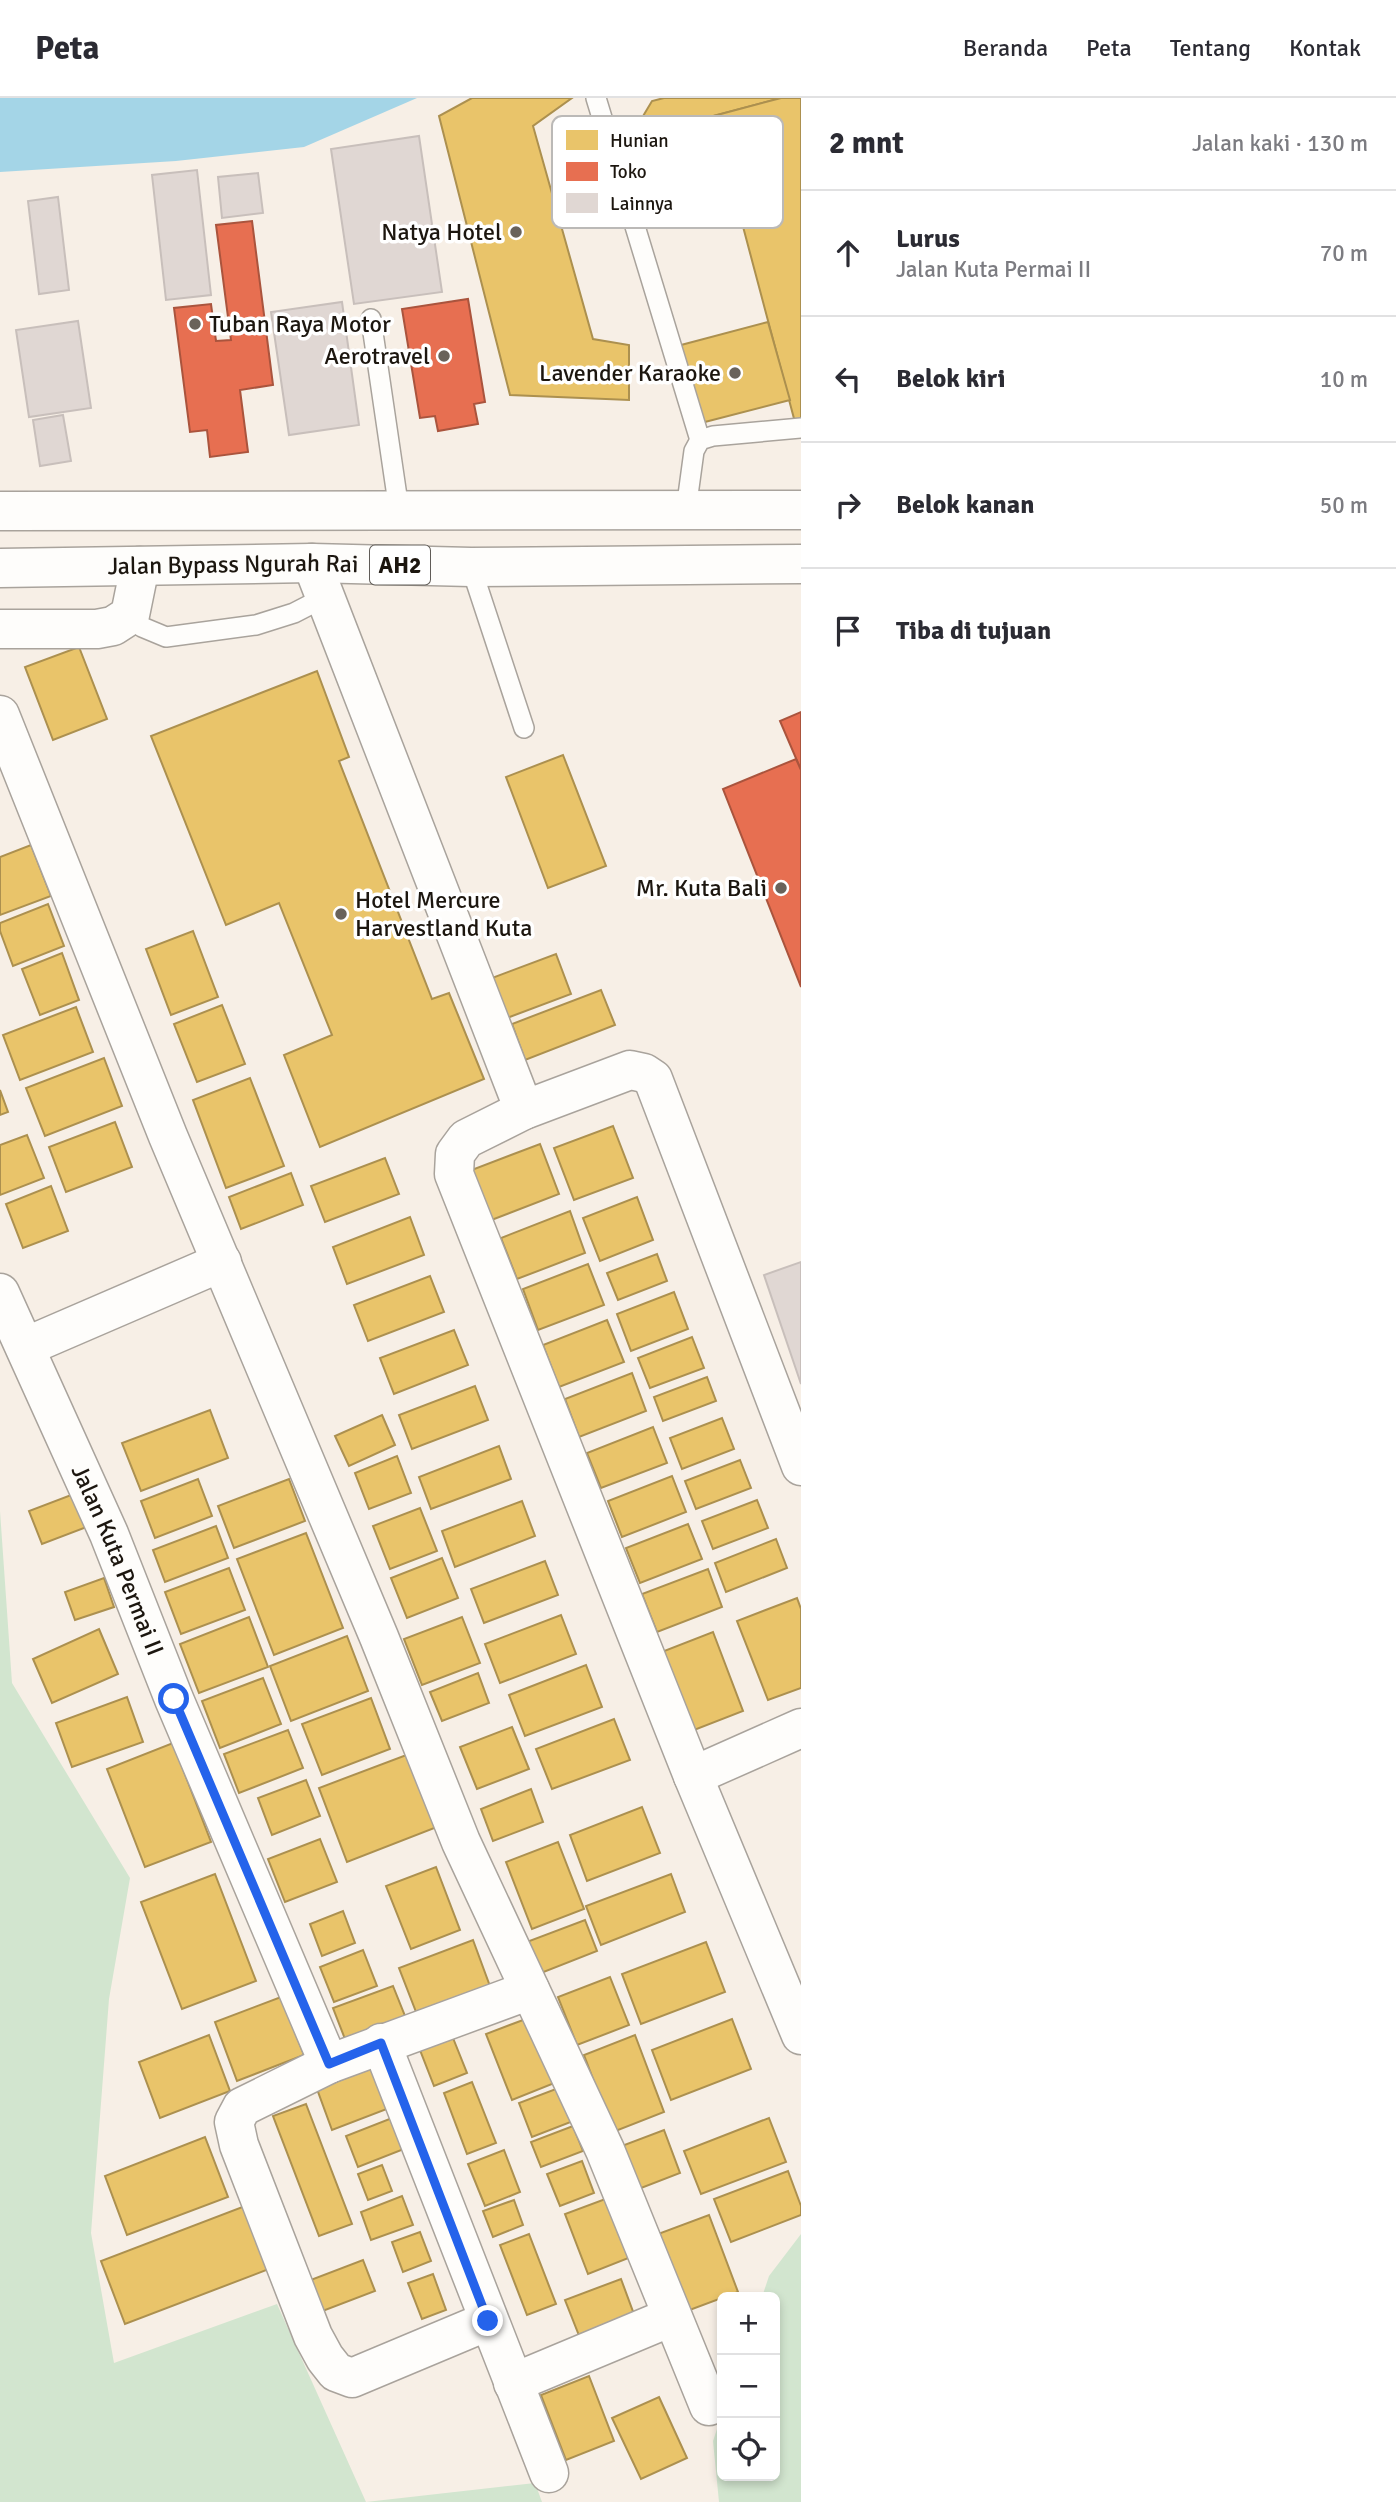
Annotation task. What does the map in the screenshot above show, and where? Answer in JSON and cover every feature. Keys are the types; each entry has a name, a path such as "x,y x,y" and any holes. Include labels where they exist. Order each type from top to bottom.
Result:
{"main road":[{"name":"AH2","path":"0,511 801,510"},
{"name":"Jalan Bypass Ngurah Rai","path":"0,568 140,566 319,580 471,567 801,564"},
{"path":"0,629 97,629 113,626 130,615 140,566"},
{"path":"319,580 524,1110"},
{"path":"0,715 163,1124 379,1637 461,1842 605,2150 709,2406"},
{"path":"801,1466 653,1079 644,1073 630,1070 524,1110 466,1139 455,1154 454,1174 693,1776 801,2035"},
{"path":"25,1347 222,1262"},
{"name":"Jalan Kuta Permai II","path":"0,1293 109,1534 179,1711 329,2064"},
{"path":"693,1776 801,1728"},
{"path":"488,2321 352,2378 335,2372 325,2358 290,2282 239,2145 234,2122 242,2107 329,2064 530,1990"},
{"path":"381,2043 549,2473"},
{"path":"513,2383 671,2317"}],"lane":[{"path":"596,98 601,116"},
{"path":"636,228 700,440"},
{"path":"371,319 398,510"},
{"path":"686,510 694,451 700,440 713,436 801,428"},
{"path":"471,567 524,728"},
{"path":"130,615 142,627 166,637 257,625 294,613 319,580"}],"green space":[{"path":"0,1511 12,1683 130,1878 109,1999 91,2233 114,2363 277,2304 366,2502 0,2502"},
{"path":"801,2234 801,2502 719,2502 713,2441 717,2429 717,2481 780,2481 780,2292 764,2292 769,2276"},
{"path":"535,2483 542,2502 366,2502"}],"water":[{"path":"0,98 417,98 304,147 176,161 0,172"}],"building: Hunian":[{"name":"Natya Hotel","path":"472,98 572,98 533,126 552,193 552,228 562,228 593,339 629,345 629,400 510,395 439,116"},
{"path":"664,98 781,98 713,116 643,116 652,101"},
{"path":"781,98 801,98 801,425 796,426 743,228 783,228 783,116 714,116"},
{"name":"Lavender Karaoke","path":"768,322 790,400 701,423 681,345"},
{"path":"79,647 107,719 53,740 25,667"},
{"name":"Hotel Mercure Harvestland Kuta","path":"317,671 349,757 339,761 432,999 449,993 484,1079 320,1147 284,1055 332,1035 279,903 226,925 151,736"},
{"path":"563,755 606,866 548,888 506,777"},
{"path":"31,845 51,896 0,915 0,857"},
{"path":"48,904 64,946 13,966 0,931 0,923"},
{"path":"193,931 218,997 171,1015 146,949"},
{"path":"62,953 79,1000 40,1015 22,969"},
{"path":"556,954 571,994 499,1021 484,981"},
{"path":"601,990 615,1025 525,1060 512,1024"},
{"path":"222,1005 245,1064 197,1082 174,1024"},
{"path":"76,1007 93,1052 20,1080 3,1035"},
{"path":"104,1058 122,1106 45,1136 26,1088"},
{"path":"250,1078 284,1166 226,1188 193,1100"},
{"path":"0,1090 8,1112 0,1115"},
{"path":"115,1122 132,1167 66,1192 49,1147"},
{"path":"613,1126 633,1178 574,1200 554,1148"},
{"path":"27,1135 44,1178 0,1195 0,1145"},
{"path":"540,1144 559,1194 489,1221 469,1171"},
{"path":"385,1158 399,1194 325,1222 311,1186"},
{"path":"291,1173 303,1205 241,1229 229,1197"},
{"path":"51,1186 68,1231 23,1248 6,1204"},
{"path":"637,1197 653,1240 600,1261 583,1218"},
{"path":"570,1211 585,1253 517,1279 501,1238"},
{"path":"410,1217 424,1255 347,1284 333,1247"},
{"path":"657,1254 667,1281 618,1300 607,1273"},
{"path":"588,1264 604,1305 538,1330 523,1289"},
{"path":"430,1276 444,1312 368,1341 354,1305"},
{"path":"674,1292 688,1329 631,1351 617,1314"},
{"path":"607,1320 624,1362 559,1387 543,1345"},
{"path":"454,1330 468,1365 394,1394 380,1358"},
{"path":"692,1337 704,1368 650,1388 638,1358"},
{"path":"632,1373 646,1411 579,1437 565,1399"},
{"path":"707,1377 716,1401 663,1421 654,1397"},
{"path":"475,1386 488,1420 412,1449 399,1415"},
{"path":"210,1410 228,1458 141,1491 122,1443"},
{"path":"382,1415 395,1445 349,1466 335,1436"},
{"path":"722,1418 734,1449 682,1469 670,1438"},
{"path":"653,1427 667,1463 601,1488 587,1453"},
{"path":"499,1446 511,1479 431,1509 419,1477"},
{"path":"397,1456 411,1493 369,1509 355,1473"},
{"path":"740,1460 751,1488 696,1509 685,1481"},
{"path":"672,1476 686,1512 622,1537 608,1501"},
{"path":"198,1479 212,1516 155,1538 141,1501"},
{"path":"289,1479 305,1521 234,1548 218,1506"},
{"path":"79,1492 92,1525 42,1544 29,1511"},
{"path":"757,1500 768,1528 713,1549 702,1521"},
{"path":"522,1501 535,1536 455,1567 442,1531"},
{"path":"420,1508 437,1551 390,1569 373,1526"},
{"path":"688,1524 702,1559 640,1583 626,1548"},
{"path":"216,1526 228,1558 165,1582 153,1550"},
{"path":"306,1533 343,1628 274,1655 237,1559"},
{"path":"776,1539 787,1568 726,1592 715,1563"},
{"path":"442,1558 458,1598 407,1618 391,1578"},
{"path":"545,1561 558,1595 484,1623 471,1589"},
{"path":"229,1568 245,1610 181,1634 165,1592"},
{"path":"708,1569 722,1607 657,1632 642,1594"},
{"path":"104,1578 114,1607 75,1620 65,1592"},
{"path":"797,1598 801,1609 801,1688 768,1700 737,1621"},
{"path":"561,1615 576,1654 500,1683 485,1644"},
{"path":"249,1617 268,1667 199,1693 180,1644"},
{"path":"462,1617 480,1663 422,1685 404,1639"},
{"path":"99,1629 118,1674 52,1703 33,1659"},
{"path":"713,1632 743,1711 689,1732 659,1653"},
{"path":"347,1636 368,1691 291,1721 270,1666"},
{"path":"586,1665 602,1707 525,1736 509,1695"},
{"path":"478,1673 489,1703 442,1721 430,1692"},
{"path":"263,1678 281,1724 220,1748 202,1701"},
{"path":"127,1697 143,1742 72,1767 56,1723"},
{"path":"371,1698 390,1749 322,1775 302,1724"},
{"path":"614,1719 630,1760 552,1789 536,1749"},
{"path":"512,1727 529,1769 477,1789 460,1747"},
{"path":"288,1730 303,1768 239,1793 224,1754"},
{"path":"173,1743 211,1842 145,1867 107,1769"},
{"path":"409,1754 437,1827 347,1862 319,1788"},
{"path":"306,1780 320,1816 272,1835 258,1798"},
{"path":"531,1789 543,1822 493,1841 481,1809"},
{"path":"642,1807 660,1853 587,1881 570,1835"},
{"path":"320,1839 337,1882 285,1902 268,1859"},
{"path":"558,1842 584,1909 532,1929 506,1862"},
{"path":"436,1867 460,1930 411,1949 386,1886"},
{"path":"215,1874 256,1981 182,2009 141,1902"},
{"path":"671,1874 685,1912 601,1945 586,1906"},
{"path":"343,1911 355,1943 322,1956 310,1924"},
{"path":"585,1920 597,1951 536,1975 524,1943"},
{"path":"473,1940 491,1989 418,2017 399,1968"},
{"path":"706,1942 725,1992 641,2024 622,1974"},
{"path":"363,1950 377,1986 334,2002 320,1967"},
{"path":"610,1977 629,2025 577,2045 558,1997"},
{"path":"393,1986 405,2016 345,2039 333,2008"},
{"path":"281,1997 304,2055 237,2081 215,2022"},
{"path":"531,2017 557,2082 512,2100 486,2034"},
{"path":"732,2019 751,2069 671,2100 652,2050"},
{"path":"209,2035 230,2091 160,2118 139,2062"},
{"path":"635,2035 664,2112 613,2132 584,2055"},
{"path":"453,2038 467,2073 434,2086 420,2050"},
{"path":"377,2066 392,2107 332,2130 317,2089"},
{"path":"472,2082 496,2143 467,2154 444,2093"},
{"path":"569,2084 581,2118 532,2137 519,2103"},
{"path":"306,2104 352,2224 319,2236 273,2116"},
{"path":"392,2118 404,2149 358,2167 346,2136"},
{"path":"769,2118 786,2162 701,2194 684,2151"},
{"path":"573,2126 583,2151 541,2167 531,2142"},
{"path":"664,2130 680,2173 636,2190 619,2147"},
{"path":"205,2137 228,2197 127,2235 105,2176"},
{"path":"504,2150 520,2192 485,2206 468,2164"},
{"path":"582,2161 594,2193 560,2206 547,2174"},
{"path":"382,2165 392,2191 368,2200 358,2174"},
{"path":"788,2171 801,2206 801,2215 731,2242 714,2199"},
{"path":"402,2196 413,2225 371,2240 361,2212"},
{"path":"608,2198 631,2257 588,2274 565,2214"},
{"path":"514,2200 523,2225 493,2237 483,2211"},
{"path":"245,2206 269,2269 125,2324 101,2261"},
{"path":"709,2215 738,2292 717,2292 717,2300 687,2311 658,2234"},
{"path":"420,2232 431,2261 403,2272 392,2242"},
{"path":"529,2234 556,2304 527,2315 500,2245"},
{"path":"363,2260 375,2291 320,2312 308,2281"},
{"path":"433,2274 446,2310 422,2319 408,2283"},
{"path":"621,2279 635,2317 580,2338 565,2300"},
{"path":"589,2376 614,2441 566,2460 541,2395"},
{"path":"659,2397 687,2458 641,2479 612,2418"}],"building: Toko":[{"name":"Tuban Raya Motor","path":"252,221 273,385 240,390 248,452 210,457 207,430 190,432 174,308 211,304 216,341 231,340 216,225"},
{"name":"Aerotravel","path":"468,299 485,402 474,404 478,424 438,431 435,416 420,418 402,309"},
{"path":"801,712 801,770 780,721"},
{"name":"Mr. Kuta Bali","path":"796,759 801,770 801,987 723,789"}],"building: Lainnya":[{"path":"419,136 442,292 354,304 331,149"},
{"path":"197,170 211,295 166,300 152,175"},
{"path":"258,173 263,213 222,218 218,177"},
{"path":"58,197 69,290 39,294 28,201"},
{"path":"342,302 359,425 289,435 271,312"},
{"path":"78,321 91,408 29,417 16,330"},
{"path":"63,415 71,461 40,466 33,420"},
{"path":"801,1262 801,1384 764,1275"}],"place":[{"name":"Natya Hotel","path":"516,232"},
{"name":"Tuban Raya Motor","path":"195,324"},
{"name":"Aerotravel","path":"444,356"},
{"name":"Lavender Karaoke","path":"735,373"},
{"name":"Mr. Kuta Bali","path":"781,888"},
{"name":"Hotel Mercure Harvestland Kuta","path":"341,914"}],"route":[{"path":"174,1699 329,2064 381,2043 488,2321"}]}
